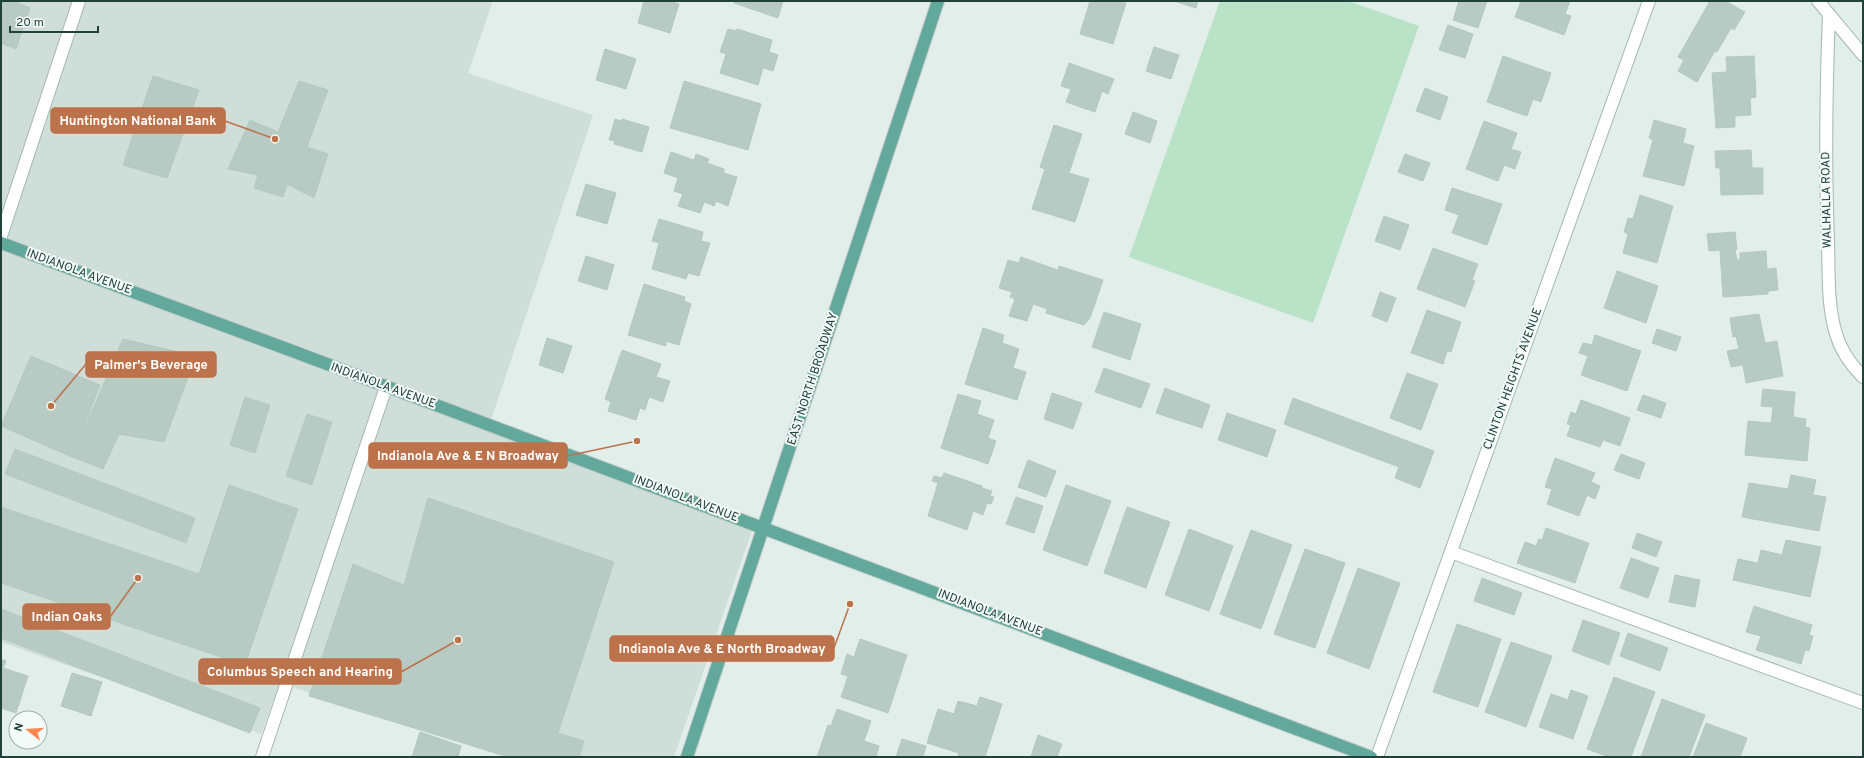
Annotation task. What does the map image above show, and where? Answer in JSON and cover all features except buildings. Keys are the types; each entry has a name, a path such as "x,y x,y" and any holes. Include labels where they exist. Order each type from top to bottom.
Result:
{"main road":[{"name":"EAST NORTH BROADWAY","path":"687,757 938,1"},
{"name":"INDIANOLA AVENUE","path":"1,243 1371,757"}],"street":[{"path":"1,236 79,1"},
{"name":"CLINTON HEIGHTS AVENUE","path":"1377,757 1649,1"},
{"path":"1818,1 1863,55"},
{"name":"WALHALLA ROAD","path":"1829,14 1826,130 1831,307 1841,348 1847,359 1863,377"},
{"path":"262,757 386,387"},
{"path":"1451,552 1863,704"}],"shaded area":[{"path":"1,1 493,1 468,73 593,115 490,423 754,525 674,757 504,757 280,683 261,734 1,642"}],"green space":[{"path":"1220,1 1348,1 1419,26 1313,323 1129,257"}],"place":[{"name":"Huntington National Bank","path":"275,139"},
{"name":"Palmer's Beverage","path":"51,406"},
{"name":"Indianola Ave & E N Broadway","path":"637,441"},
{"name":"Indian Oaks","path":"138,578"},
{"name":"Indianola Ave & E North Broadway","path":"850,604"},
{"name":"Columbus Speech and Hearing","path":"458,640"}]}
